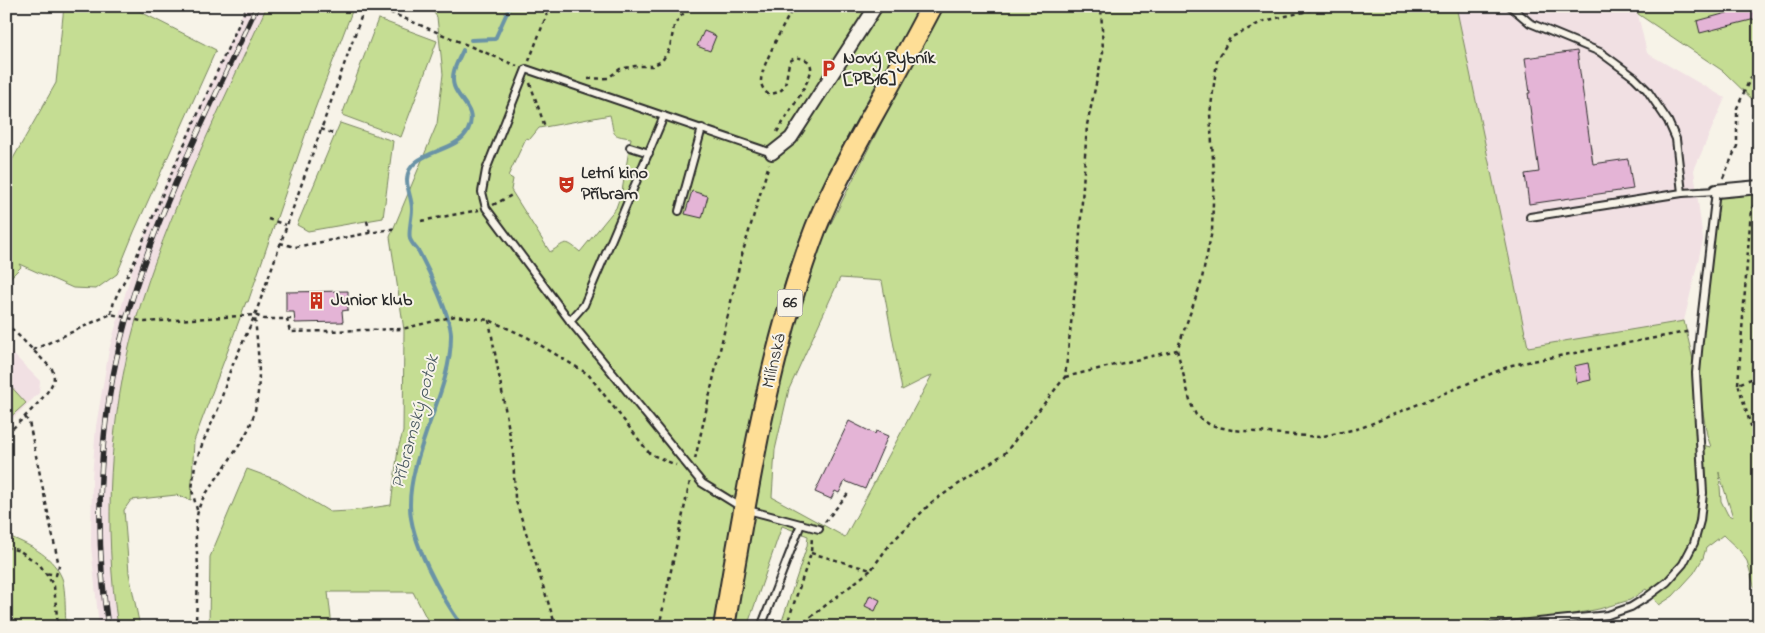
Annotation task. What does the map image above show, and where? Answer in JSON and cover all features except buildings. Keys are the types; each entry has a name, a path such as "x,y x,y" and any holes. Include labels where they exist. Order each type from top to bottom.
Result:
{"main road":[{"name":"Milínská","path":"724,627 761,422 783,328 811,239 844,168 932,6"}],"street":[{"path":"772,153 791,138 876,6"},
{"path":"1716,192 1759,187"}],"lane":[{"path":"1510,6 1530,23 1600,52 1634,76 1647,90 1668,121 1676,139 1682,193"},
{"path":"772,153 526,69 486,170 482,192 486,208 570,321 692,473 702,483 744,509 816,528"},
{"path":"570,321 584,305 664,116"},
{"path":"679,211 702,128"},
{"path":"630,147 649,153"},
{"path":"1487,627 1608,615 1631,607 1668,582 1683,564 1694,544 1700,521 1703,493 1696,373 1716,192 1682,193 1530,217"},
{"path":"762,627 801,524"}],"path":[{"path":"111,314 112,306 130,272 163,192 247,6"},
{"path":"197,510 192,490 195,464 218,409 230,371 255,315 365,6"},
{"path":"375,6 526,69"},
{"path":"393,14 396,6"},
{"path":"546,127 526,69 550,6"},
{"path":"582,78 590,80 608,78 620,69 635,66 652,66 662,61 670,48 674,26 691,6"},
{"path":"659,627 741,258 772,153 774,137 808,78 811,68 806,59 795,58 790,61 787,81 783,89 777,93 768,94 762,87 762,74 778,36 794,6"},
{"path":"798,627 871,570 890,544 932,502 1005,453 1065,377 1078,262 1087,125 1103,52 1101,6"},
{"path":"1317,6 1308,11 1264,21 1230,38 1217,61 1210,114 1214,173 1212,231 1201,283 1177,350 1196,415 1210,425 1232,430 1319,437 1361,428 1512,365 1700,330"},
{"path":"1716,192 1737,146 1737,108 1749,81 1759,68"},
{"path":"321,129 335,134"},
{"path":"421,221 486,208 514,194"},
{"path":"1759,198 1751,210 1738,384 1759,452"},
{"path":"268,219 286,225"},
{"path":"367,221 370,233"},
{"path":"280,243 296,247 396,228"},
{"path":"33,350 111,314 145,322 255,315 264,319 295,319"},
{"path":"196,627 198,572 197,510 247,432 254,414 259,372 255,315"},
{"path":"288,319 290,332 402,329 455,316 488,320 528,338 588,374 650,454 692,473"},
{"path":"488,320 513,452 515,498 556,627"},
{"path":"6,323 52,369 54,377 52,386 25,417 6,435"},
{"path":"1065,377 1177,350"},
{"path":"1738,384 1759,376"},
{"path":"25,417 30,422 60,566 56,575 45,573"},
{"path":"786,627 811,553 816,528 850,491"},
{"path":"6,547 20,551 40,565 54,586 58,627"},
{"path":"811,553 871,570"}],"shaded area":[{"path":"246,6 267,6 169,226 150,276 128,354 111,479 111,545 118,627 99,627 91,545 92,478 96,426 109,350 132,270 151,219"},
{"path":"1456,6 1636,6 1647,53 1725,98 1694,170 1703,240 1684,321 1528,348"},
{"path":"6,347 40,381 39,393 6,425"}],"green space":[{"path":"64,6 129,6 216,50 117,274 96,289 73,288 19,264 21,267 6,282 6,171 56,83"},
{"path":"267,6 354,6 308,127 248,302 246,302 194,441 191,500 176,495 131,500 124,510 129,573 140,627 118,627 111,551 111,472 114,433 127,357 136,320 163,239 213,122"},
{"path":"429,6 920,6 827,176 801,235 789,271 778,307 747,442 729,534 714,627 431,627 413,592 328,592 332,627 209,627 210,557 247,469 277,480 330,512 391,505 398,449 403,432 404,330 390,237 437,124 443,74 437,17","holes":["610,115 614,133 631,138 622,191 616,208 580,252 568,243 562,244 550,252 511,190 513,179 508,176 526,138 530,139 539,128"]},
{"path":"944,6 1456,6 1528,347 1684,321 1693,360 1698,425 1706,446 1711,447 1707,435 1696,373 1716,191 1759,187 1759,603 1747,561 1740,551 1723,535 1706,548 1703,558 1694,573 1673,596 1659,605 1646,589 1630,600 1569,615 1602,627 780,627 807,546 808,536 782,526 747,627 735,627 754,511 771,424 793,330 821,243 893,100","holes":["840,278 882,281 902,390 932,375 845,537 772,497 775,450 789,389","1719,473 1733,517 1728,515 1721,501"]},
{"path":"1636,6 1759,6 1759,106 1723,71 1638,14"},
{"path":"378,19 437,41 401,137 342,115"},
{"path":"340,123 393,141 383,218 308,231 297,225"},
{"path":"6,381 26,403 6,421"},
{"path":"6,535 38,551 57,568 64,586 66,627 6,627"}],"water":[{"path":"1759,106 1759,158 1754,138 1752,113"}],"waterway":[{"name":"Příbramský potok","path":"471,40 495,39 510,6"},
{"name":"Příbramský potok","path":"463,50 455,67 453,81 456,91 467,106 471,117 468,130 454,144 423,157 415,163 409,170 407,180 412,209 410,239 419,252 439,294 448,318 451,336 449,360 444,382 414,475 410,494 411,518 428,568 463,627"}],"railway":[{"path":"108,627 103,589 101,550 101,472 104,434 117,357 138,279 168,200 257,6"}],"place":[{"name":"Nový Rybník [PB16]","path":"829,69"},
{"name":"Letní kino Příbram","path":"567,184"},
{"name":"Junior klub","path":"317,301"}]}
